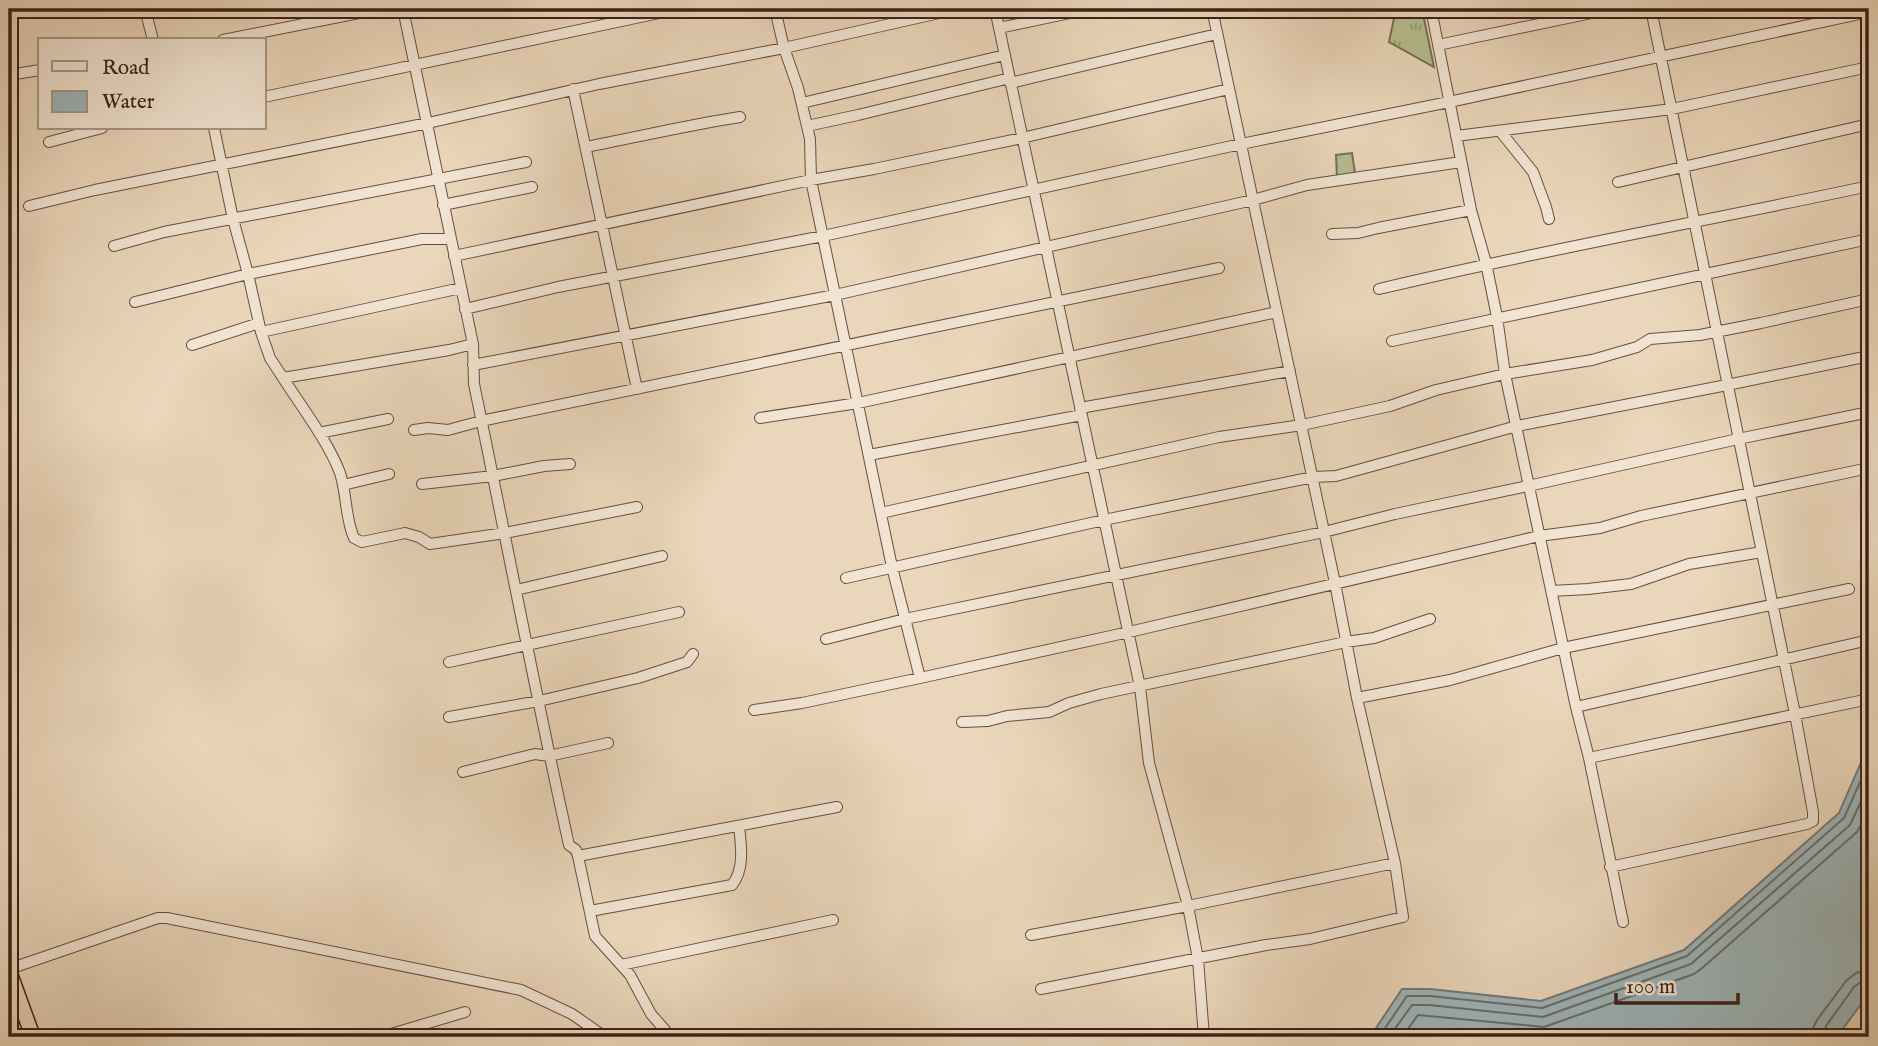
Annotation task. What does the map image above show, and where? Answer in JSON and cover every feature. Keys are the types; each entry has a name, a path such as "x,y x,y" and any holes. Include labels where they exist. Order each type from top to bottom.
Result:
{"highway":[{"path":"9,970 33,1037"}],"street":[{"path":"145,9 152,38"},
{"path":"233,38 379,9"},
{"path":"403,9 472,344 474,384 481,421 569,845 576,850 578,856 595,936 621,965 636,985 651,1014 671,1037"},
{"path":"266,97 678,9"},
{"path":"775,9 810,139 811,180 892,567 920,678"},
{"path":"29,206 95,190 428,123 573,89 784,48 957,9"},
{"path":"995,9 1129,632 1140,687 1149,763 1188,906 1198,959 1204,1037"},
{"path":"999,29 1088,9"},
{"path":"1041,989 1266,945 1310,939 1403,917 1395,863 1357,698 1302,425 1212,9"},
{"path":"1431,9 1471,210 1497,317 1504,374 1576,707 1590,758 1623,922"},
{"path":"1438,46 1611,9"},
{"path":"1610,867 1813,821 1795,714 1751,493 1651,9"},
{"path":"465,309 823,236 1241,144 1868,13"},
{"path":"807,126 1217,34"},
{"path":"802,103 1004,55"},
{"path":"1456,136 1672,109 1869,67"},
{"path":"9,75 38,70"},
{"path":"573,89 637,389"},
{"path":"454,256 1022,138 1229,89"},
{"path":"586,147 665,132 685,125 740,117"},
{"path":"1618,181 1869,124"},
{"path":"49,142 94,130"},
{"path":"214,130 233,219 270,358 319,433 339,470 350,530 354,538 362,542 405,533 430,544 637,508"},
{"path":"1500,131 1533,172 1549,219"},
{"path":"114,246 164,232 526,162"},
{"path":"473,365 835,295 1253,200 1307,185 1461,162"},
{"path":"1379,289 1486,263 1869,186"},
{"path":"443,205 532,187"},
{"path":"1332,234 1358,233 1471,210"},
{"path":"135,302 248,274 422,239 450,239"},
{"path":"1392,341 1869,239"},
{"path":"414,430 448,430 1219,268"},
{"path":"192,345 260,327 461,288"},
{"path":"881,513 1219,437 1302,425 1390,406 1436,390 1504,374 1592,360 1637,347 1650,339 1700,335 1869,299"},
{"path":"760,418 858,403 1277,312"},
{"path":"283,378 472,344"},
{"path":"846,578 1104,520 1312,477 1336,476 1517,426 1869,356"},
{"path":"869,455 1290,371"},
{"path":"826,639 905,619 1869,412"},
{"path":"319,433 388,419"},
{"path":"422,484 570,464"},
{"path":"754,710 802,703 920,678 1539,536 1600,528 1641,516 1869,468"},
{"path":"343,485 388,474"},
{"path":"1551,591 1631,583 1689,564 1762,552"},
{"path":"516,590 662,556"},
{"path":"1357,698 1450,680 1563,648 1849,589"},
{"path":"449,662 679,612"},
{"path":"961,722 989,721 1007,716 1049,712 1101,694 1374,638 1430,619"},
{"path":"1576,707 1869,640"},
{"path":"449,717 539,701 638,678 687,662 693,654"},
{"path":"1590,758 1869,699"},
{"path":"463,772 535,754 549,756 608,743"},
{"path":"578,856 837,807"},
{"path":"590,911 732,885 740,868 739,826"},
{"path":"1031,935 1395,863"},
{"path":"9,970 158,918 167,918 521,990 572,1014 605,1037"},
{"path":"621,965 833,920"},
{"path":"381,1037 465,1012"}],"green space":[{"path":"1392,9 1422,9 1434,67 1389,42 1394,18"},
{"path":"1352,153 1355,173 1337,178 1336,155"}],"water":[{"path":"1869,744 1869,993 1837,1037 1370,1037 1402,989 1430,989 1541,1001 1684,950 1839,813"}]}
